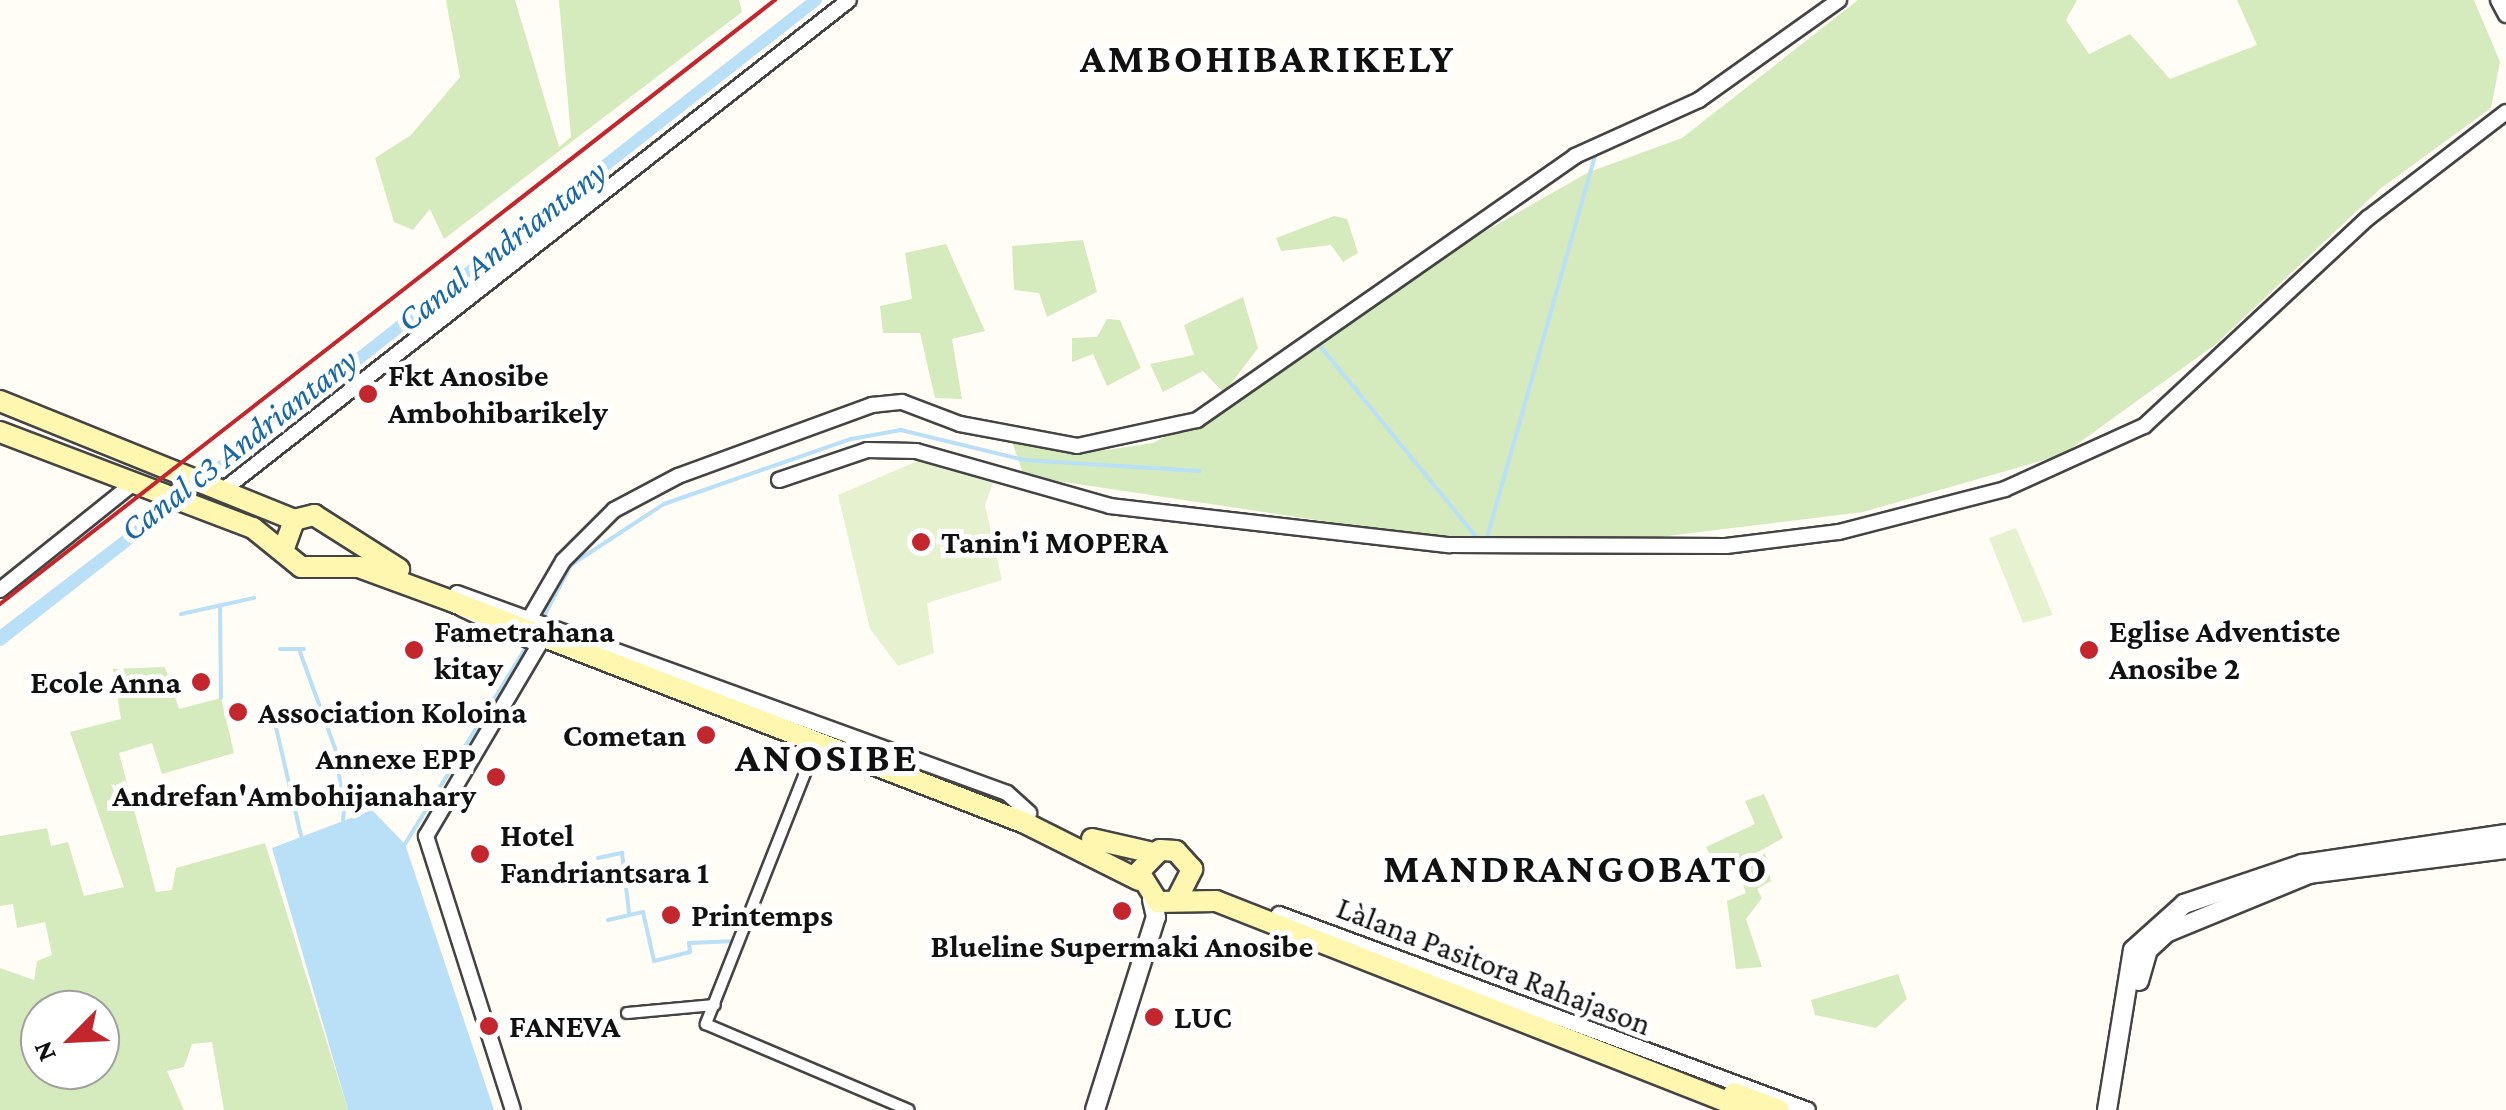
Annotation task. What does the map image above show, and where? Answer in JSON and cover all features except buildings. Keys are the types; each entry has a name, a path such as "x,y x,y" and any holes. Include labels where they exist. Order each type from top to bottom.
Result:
{"main road":[{"path":"0,402 294,520 320,516 338,538 455,598"},
{"path":"0,432 195,507 284,548 300,567 328,563 455,598 1030,813 1153,852 1176,851 1192,869 1176,901 1152,899 1140,880 1099,853 539,630"},
{"path":"284,548 294,520"},
{"path":"328,563 338,538"},
{"path":"1140,880 1153,852"},
{"name":"Làlana Pasitora Rahajason","path":"1192,869 1278,920 1748,1110"},
{"name":"Làlana Pasitora Rahajason","path":"1176,901 1216,900 1278,920 1779,1110"}],"street":[{"path":"222,491 849,0"},
{"path":"513,1110 426,844 474,744 539,630 562,561 614,510 678,476 872,405 902,402 960,424 1076,446 1197,420 1576,156 1699,100 1839,0"},
{"path":"2498,0 2506,14"},
{"path":"779,480 866,450 916,451 1110,506 1450,545 1726,546 1839,532 2005,489 2144,426 2326,254 2506,112"},
{"path":"0,590 132,485"},
{"path":"815,748 706,1024 746,1047 909,1110"},
{"path":"2108,1110 2133,950 2184,904 2302,864 2506,834"},
{"path":"2120,1110 2141,967 2166,932 2309,874 2506,849"},
{"path":"1095,1110 1156,917 1152,899"},
{"path":"1107,1110 1176,901"},
{"path":"1278,920 1310,948 1724,1110"},
{"path":"1278,920 1808,1110"},
{"path":"628,1013 715,1006"}],"green space":[{"path":"446,0 515,0 559,147 571,137 559,0 739,0 742,12 444,239 430,209 413,230 394,222 375,158 411,135 460,77"},
{"path":"1858,0 2077,0 2066,20 2089,54 2130,34 2170,79 2257,45 2237,0 2474,0 2500,62 2491,108 2380,189 2216,344 2062,455 1863,512 1626,541 1484,545 1024,476 1011,439 1107,450 1153,443 1244,395 1342,313 1589,172 1682,138"},
{"path":"1334,216 1347,219 1358,253 1343,262 1331,245 1281,251 1276,238"},
{"path":"1083,240 1097,292 1047,317 1039,293 1014,290 1012,246"},
{"path":"946,244 985,331 952,339 962,399 935,398 920,333 883,333 880,306 912,299 905,253"},
{"path":"1243,297 1258,348 1224,393 1203,371 1163,392 1150,364 1194,355 1184,325"},
{"path":"1107,319 1120,320 1141,368 1107,386 1093,354 1072,362 1072,338 1097,337"},
{"name":"Tanin'i MOPERA","path":"920,460 993,483 985,505 1002,580 927,603 934,653 898,666 870,629 838,495"},
{"path":"2016,528 2053,615 2023,623 1989,538"},
{"path":"165,667 179,709 221,698 234,753 162,774 152,743 119,753 156,892 172,890 176,868 265,843 348,1110 224,1110 212,1042 192,1044 184,1067 167,1071 184,1110 0,1110 0,968 34,980 37,961 52,955 45,922 17,928 13,904 0,906 0,836 47,828 51,846 68,842 84,896 124,887 70,732 121,719 113,669"},
{"path":"1764,794 1783,838 1718,874 1706,847 1755,824 1745,801"},
{"path":"1765,853 1771,881 1757,889 1762,898 1746,919 1762,967 1736,969 1727,901 1746,893 1740,877"},
{"path":"1898,974 1907,999 1876,1028 1815,1015 1811,1000"}],"water":[{"path":"372,810 405,844 494,1110 348,1110 272,848"}],"waterway":[{"name":"Canal c3 Andriantany","path":"206,474 810,0"},
{"name":"Canal Andriantany","path":"0,640 816,0"},
{"path":"1486,541 1596,151"},
{"path":"1316,341 1478,539"},
{"path":"543,618 571,565 664,504 851,439 901,430 1024,460 1200,471"},
{"name":"Canal c3 Andriantany","path":"0,632 167,504"},
{"path":"181,614 254,598"},
{"path":"220,605 221,698"},
{"name":"Canal Andriantany","path":"405,844 528,644"},
{"path":"280,649 304,649"},
{"path":"300,652 335,748 344,808"},
{"path":"272,710 301,836"},
{"path":"343,820 344,810"},
{"path":"598,858 622,853 629,913"},
{"path":"608,920 643,912 654,961 690,952 689,943 737,941"}],"railway":[{"path":"0,604 775,0"}],"place":[{"name":"Fkt Anosibe Ambohibarikely","path":"368,394"},
{"name":"Tanin'i MOPERA","path":"921,542"},
{"name":"Fametrahana kitay","path":"414,650"},
{"name":"Eglise Adventiste Anosibe 2","path":"2089,650"},
{"name":"Ecole Anna","path":"201,682"},
{"name":"Association Koloina","path":"238,712"},
{"name":"Cometan","path":"706,735"},
{"name":"Annexe EPP Andrefan'Ambohijanahary","path":"496,777"},
{"name":"Hotel Fandriantsara 1","path":"480,854"},
{"name":"Blueline Supermaki Anosibe","path":"1122,911"},
{"name":"Printemps","path":"671,915"},
{"name":"LUC","path":"1154,1017"},
{"name":"FANEVA","path":"489,1026"}],"district":[{"name":"AMBOHIBARIKELY","path":"1268,58"},
{"name":"ANOSIBE","path":"827,757"},
{"name":"MANDRANGOBATO","path":"1576,868"}]}
